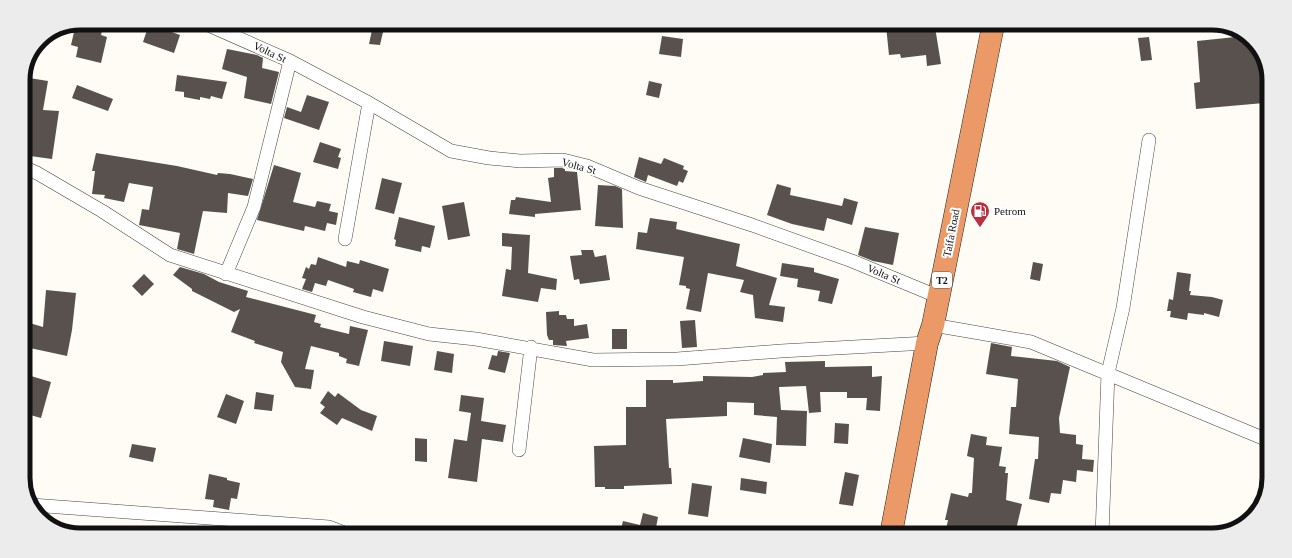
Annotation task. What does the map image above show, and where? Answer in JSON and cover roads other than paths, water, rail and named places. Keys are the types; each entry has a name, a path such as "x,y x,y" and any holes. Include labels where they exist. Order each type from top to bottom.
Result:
{"highway":[{"name":"Taifa Road","path":"893,528 930,334 939,297 992,30"}],"street":[{"name":"Volta St","path":"218,30 290,62 368,103 451,151 489,158 520,161 563,160 587,166 639,188 752,225 852,261 939,297"},
{"path":"226,274 254,207 290,62"},
{"path":"345,239 368,103"},
{"path":"1102,528 1108,373 1123,308 1149,140"},
{"path":"30,170 102,211 170,255 226,274 278,288 364,317 429,334 531,347 593,360 677,359 788,350 930,334 1031,342 1262,439"},
{"path":"519,450 531,347"},
{"path":"38,505 247,520 332,528"}],"place":[{"name":"Petrom","path":"980,228"}]}
